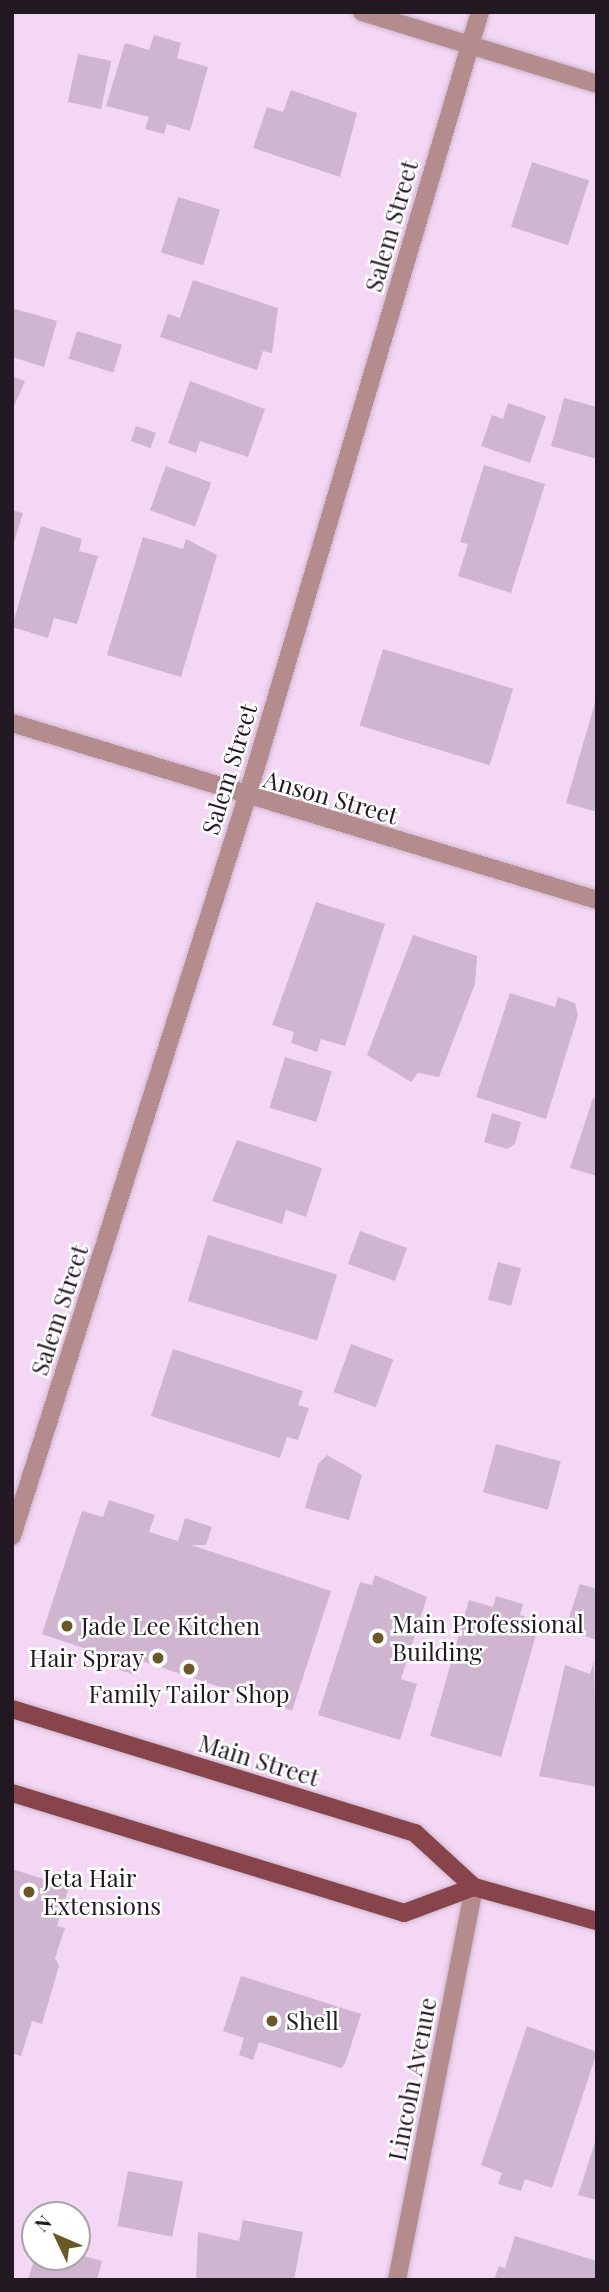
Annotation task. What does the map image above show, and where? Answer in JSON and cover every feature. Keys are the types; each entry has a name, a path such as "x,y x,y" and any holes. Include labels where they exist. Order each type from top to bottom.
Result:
{"main road":[{"name":"Main Street","path":"12,1709 415,1833 474,1887 597,1921"},
{"path":"12,1793 404,1913 474,1887"}],"street":[{"path":"362,12 597,84"},
{"name":"Salem Street","path":"12,1536 247,797 480,12"},
{"name":"Anson Street","path":"12,723 247,797 597,900"},
{"name":"Lincoln Avenue","path":"397,2280 474,1887"}],"building":[{"path":"154,35 181,43 177,58 208,67 190,131 167,124 164,134 145,129 149,117 106,106 125,43 149,50"},
{"path":"78,54 111,61 101,109 68,102"},
{"path":"291,90 357,113 340,177 253,148 267,107 283,112"},
{"path":"532,162 589,181 568,245 511,227"},
{"path":"178,197 220,210 203,265 161,252"},
{"path":"193,280 278,308 272,353 263,351 257,370 160,337 168,314 180,318"},
{"path":"12,308 57,321 44,367 12,357"},
{"path":"77,331 122,345 113,372 69,359"},
{"path":"12,376 25,381 12,411"},
{"path":"190,381 265,409 248,457 200,441 196,453 168,443"},
{"path":"564,398 597,407 597,459 551,446"},
{"path":"508,403 546,416 530,463 481,446 492,415 503,419"},
{"path":"136,426 156,433 151,448 131,441"},
{"path":"484,465 545,484 511,593 458,576 468,544 460,542"},
{"path":"166,466 211,482 195,527 150,510"},
{"path":"12,510 23,513 13,546 12,546"},
{"path":"41,526 82,539 79,551 98,556 77,624 54,618 48,638 12,627"},
{"path":"143,537 183,549 186,539 217,555 181,677 107,655"},
{"path":"383,649 513,689 490,765 360,726"},
{"path":"597,700 597,812 566,803"},
{"path":"316,902 385,924 345,1046 321,1039 317,1052 291,1043 294,1032 272,1025"},
{"path":"413,935 477,956 475,984 439,1077 418,1073 411,1082 367,1055"},
{"path":"510,993 555,1007 558,997 575,1003 578,1015 546,1119 476,1097"},
{"path":"285,1057 332,1071 316,1122 270,1108"},
{"path":"593,1098 597,1100 597,1176 570,1168"},
{"path":"492,1113 521,1122 515,1144 507,1149 484,1142"},
{"path":"237,1140 322,1168 306,1217 286,1210 282,1224 212,1201"},
{"path":"360,1231 407,1248 395,1281 348,1264"},
{"path":"208,1235 337,1274 317,1340 188,1301"},
{"path":"498,1262 521,1268 511,1306 488,1300"},
{"path":"351,1344 393,1359 376,1407 334,1392"},
{"path":"173,1349 303,1391 298,1405 309,1408 298,1440 287,1437 280,1458 151,1416"},
{"path":"496,1444 561,1461 548,1510 483,1492"},
{"path":"327,1455 362,1475 349,1520 305,1508 318,1464"},
{"path":"109,1500 155,1515 149,1532 178,1541 185,1518 212,1527 206,1545 191,1545 331,1591 292,1711 136,1659 132,1674 93,1661 95,1652 42,1634 82,1511 103,1517"},
{"name":"Main Professional Building","path":"375,1575 427,1597 401,1679 417,1684 400,1740 318,1715 360,1582 372,1585"},
{"path":"580,1584 597,1589 597,1640 565,1630"},
{"path":"496,1596 523,1604 520,1615 540,1621 501,1757 430,1736 469,1600 493,1607"},
{"path":"594,1661 597,1787 539,1776 565,1665 590,1674"},
{"path":"12,1869 69,1887 57,1926 65,1928 55,1958 59,1966 42,2024 32,2021 21,2056 12,2053"},
{"name":"Shell","path":"241,1976 361,2014 345,2064 341,2068 259,2042 253,2060 239,2055 244,2038 223,2031"},
{"path":"527,2026 597,2052 552,2188 525,2179 521,2191 498,2184 502,2173 481,2165"},
{"path":"597,2139 597,2200 578,2195"},
{"path":"128,2171 183,2182 172,2237 117,2226"},
{"path":"243,2220 303,2232 294,2280 196,2280 198,2232 239,2241"},
{"path":"515,2236 597,2261 597,2280 494,2280 499,2266 505,2268"},
{"path":"91,2258 102,2261 97,2280 28,2280 31,2271 91,2271"}],"place":[{"name":"Jade Lee Kitchen","path":"67,1626"},
{"name":"Main Professional Building","path":"378,1638"},
{"name":"Hair Spray","path":"158,1658"},
{"name":"Family Tailor Shop","path":"189,1669"},
{"name":"Jeta Hair Extensions","path":"29,1892"},
{"name":"Shell","path":"272,2021"}]}
